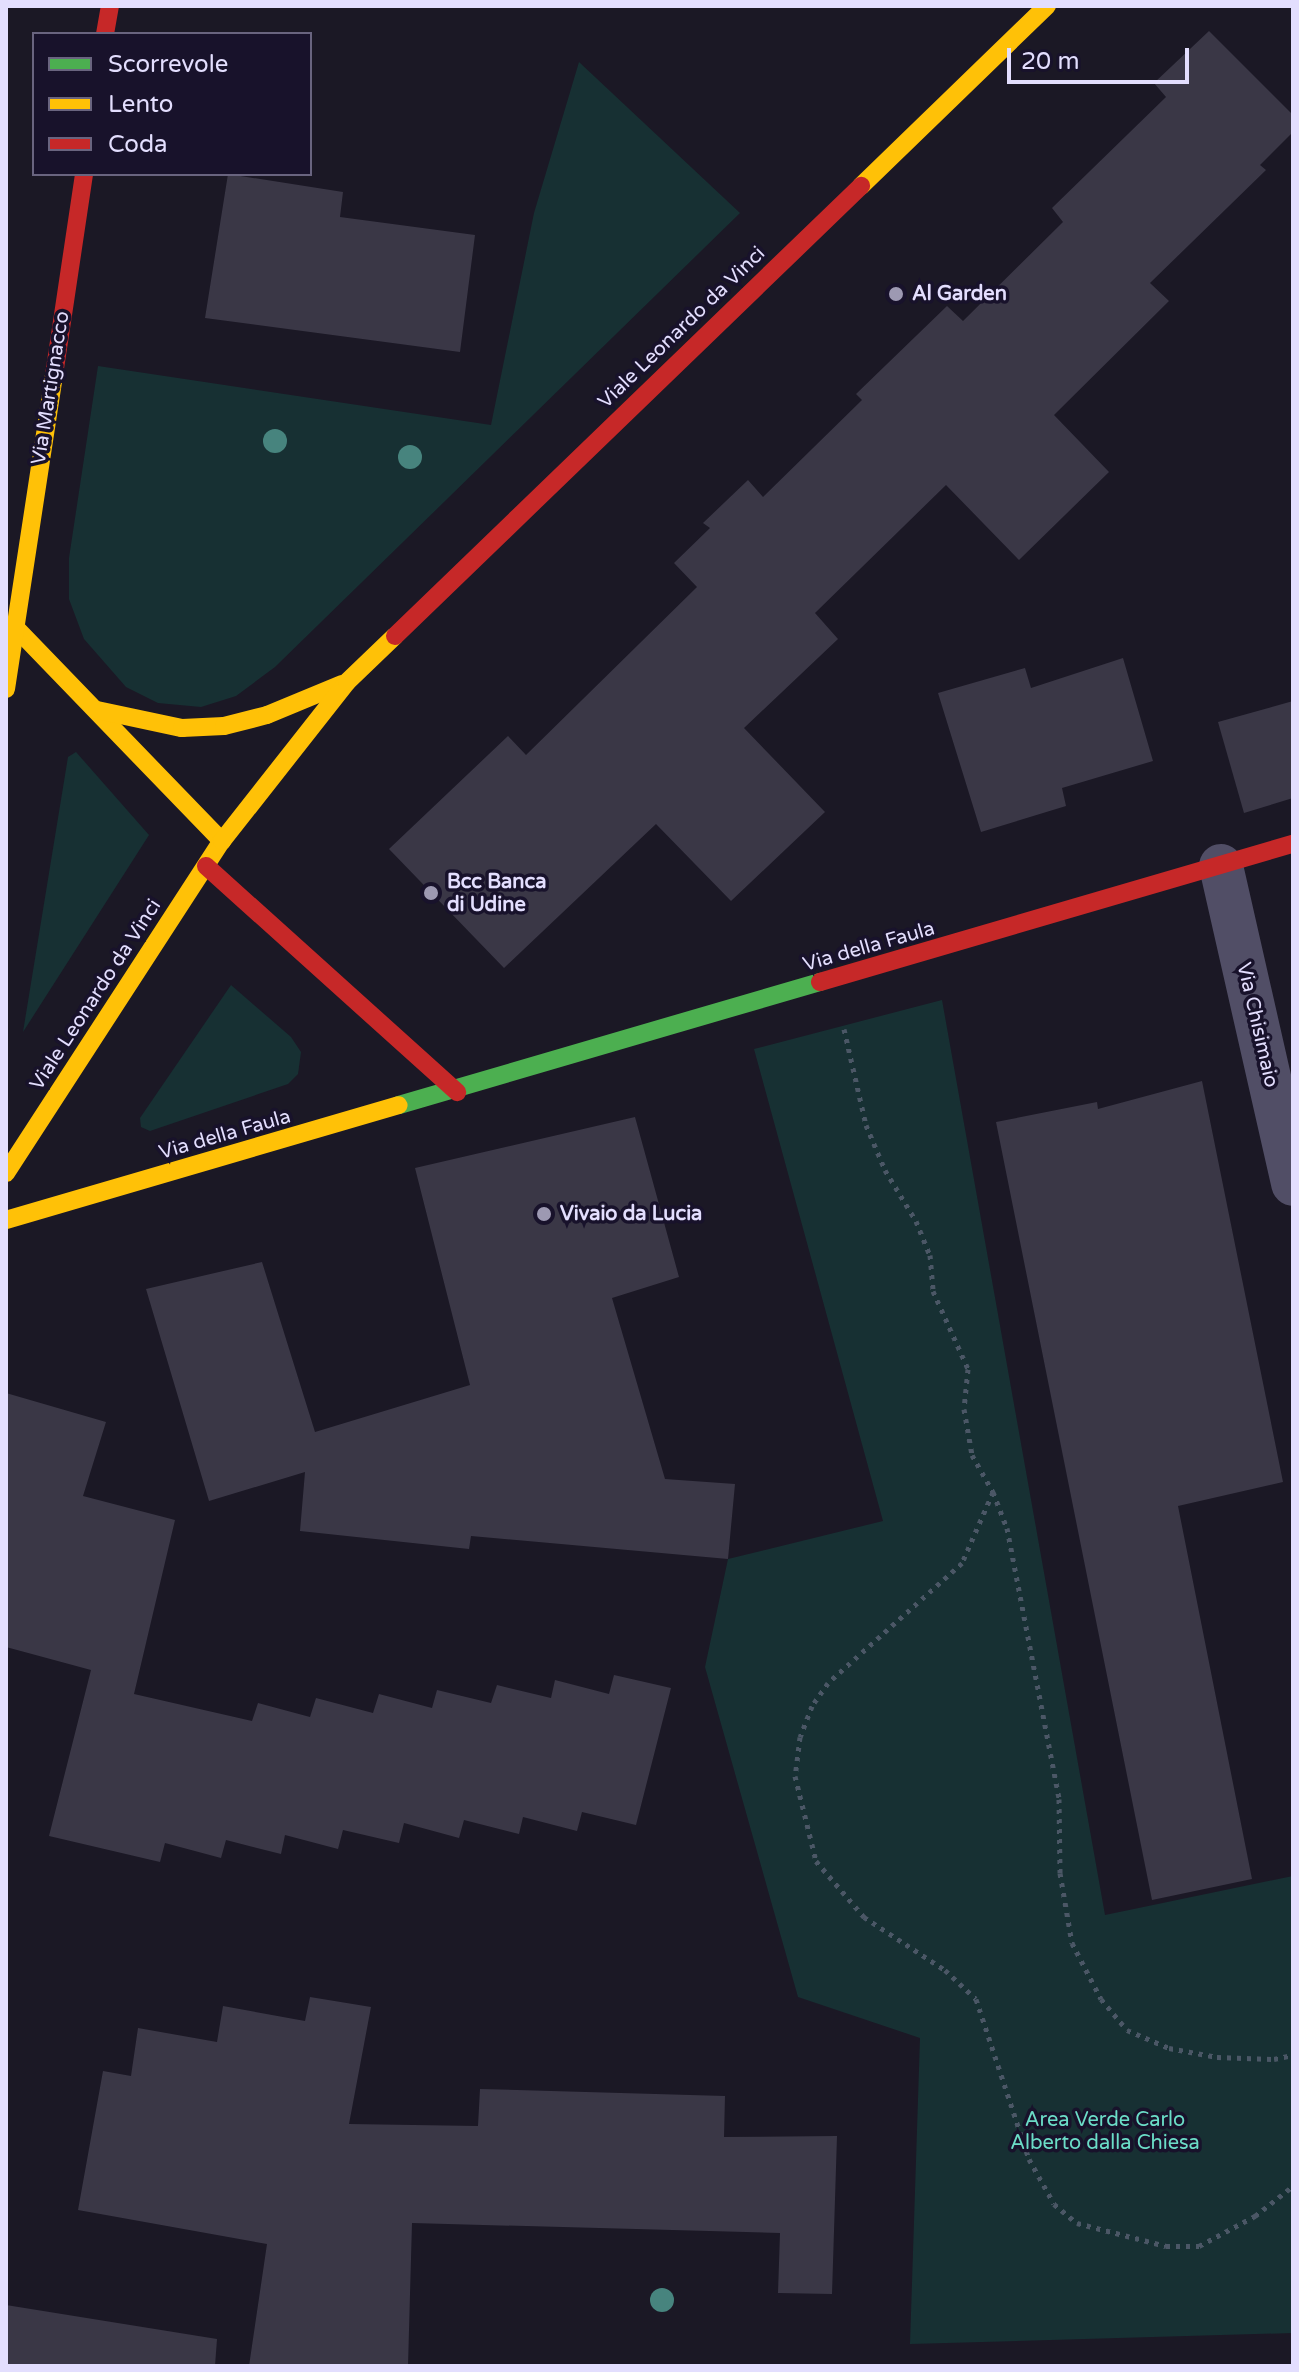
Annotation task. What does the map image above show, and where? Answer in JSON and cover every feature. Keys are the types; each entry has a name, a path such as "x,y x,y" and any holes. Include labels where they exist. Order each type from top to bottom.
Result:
{"street":[{"path":"105,32 110,6"},
{"name":"Viale Leonardo da Vinci","path":"6,1173 222,841 347,682 1047,6"},
{"name":"Via Martignacco","path":"6,689 13,611 84,176"},
{"path":"13,611 97,710 222,841"},
{"name":"Viale Leonardo da Vinci","path":"97,710 182,728 224,726 267,715 347,682"},
{"name":"Via della Faula","path":"6,1220 457,1092 1293,844"},
{"path":"206,866 457,1092"},
{"name":"Via Chisimaio","path":"1221,866 1293,1184"}],"path":[{"path":"829,982 861,1086 866,1125 885,1170 916,1221 930,1255 933,1291 968,1369 964,1409 972,1455 993,1492 1007,1528 1059,1799 1060,1873 1072,1943 1101,1999 1127,2030 1169,2048 1217,2057 1274,2059 1293,2055"},
{"path":"993,1492 962,1563 828,1683 812,1706 800,1737 795,1776 816,1861 864,1917 945,1970 976,1999 1029,2159 1054,2204 1077,2223 1166,2246 1199,2246 1255,2216 1293,2186"}],"green space":[{"path":"579,62 740,213 275,667 236,696 201,707 158,703 126,687 84,639 69,599 69,558 98,366 491,425 534,213"},
{"path":"76,752 149,835 23,1032 68,757"},
{"path":"231,985 291,1037 301,1052 298,1074 288,1084 150,1131 141,1127 140,1118"},
{"name":"Area Verde Carlo Alberto dalla Chiesa","path":"942,1000 1105,1915 1293,1876 1293,2333 910,2344 920,2038 798,1997 705,1667 728,1559 883,1521 754,1049"}],"building":[{"path":"1209,31 1293,115 1293,132 1260,165 1266,170 1150,283 1169,301 1054,415 1109,472 1019,560 946,485 815,613 838,639 744,728 825,812 731,901 656,824 504,968 389,849 508,736 526,755 697,587 674,563 710,528 703,523 748,480 763,497 862,400 856,394 947,306 963,321 1063,222 1052,208 1166,97 1154,83"},
{"path":"228,176 343,192 340,217 475,235 460,352 205,318"},
{"path":"1123,658 1153,761 1062,788 1066,806 981,832 938,693 1025,668 1031,688"},
{"path":"1293,701 1293,798 1244,813 1218,722"},
{"path":"1202,1081 1283,1482 1178,1506 1252,1879 1152,1900 996,1122 1097,1102 1098,1109"},
{"path":"635,1117 679,1277 612,1298 665,1479 735,1484 728,1559 471,1536 469,1549 300,1531 305,1472 209,1501 146,1289 262,1262 315,1432 470,1385 415,1168"},
{"path":"6,1393 106,1422 83,1496 175,1520 134,1694 252,1721 258,1703 310,1717 316,1698 373,1713 379,1694 432,1708 437,1690 491,1703 497,1685 551,1698 555,1680 609,1694 614,1675 671,1688 636,1825 582,1812 577,1831 523,1817 519,1834 464,1820 459,1838 404,1823 399,1843 343,1830 338,1849 285,1835 281,1854 226,1840 221,1858 165,1843 160,1862 49,1836 91,1670 6,1647"},
{"path":"310,1997 371,2007 349,2124 478,2126 480,2089 725,2096 724,2137 837,2136 832,2294 778,2293 780,2233 412,2223 408,2366 249,2366 267,2244 78,2210 103,2071 131,2076 138,2028 217,2042 223,2006 305,2021"},
{"path":"6,2305 217,2339 215,2366 6,2366"}],"traffic: fast":[{"path":"399,1105 820,982"}],"traffic: slow":[{"path":"861,186 1047,6"},
{"path":"6,689 54,375"},
{"path":"15,627 222,841"},
{"path":"6,1173 222,841 347,682 395,636"},
{"path":"97,710 182,728 224,726 267,715 342,684"},
{"path":"6,1220 399,1105"}],"traffic: jam":[{"path":"105,32 110,6"},
{"path":"54,375 84,176"},
{"path":"395,636 861,186"},
{"path":"820,982 1293,844"},
{"path":"206,866 457,1092"}],"place":[{"name":"Al Garden","path":"896,294"},
{"name":"Bcc Banca di Udine","path":"431,893"},
{"name":"Vivaio da Lucia","path":"544,1214"}]}
